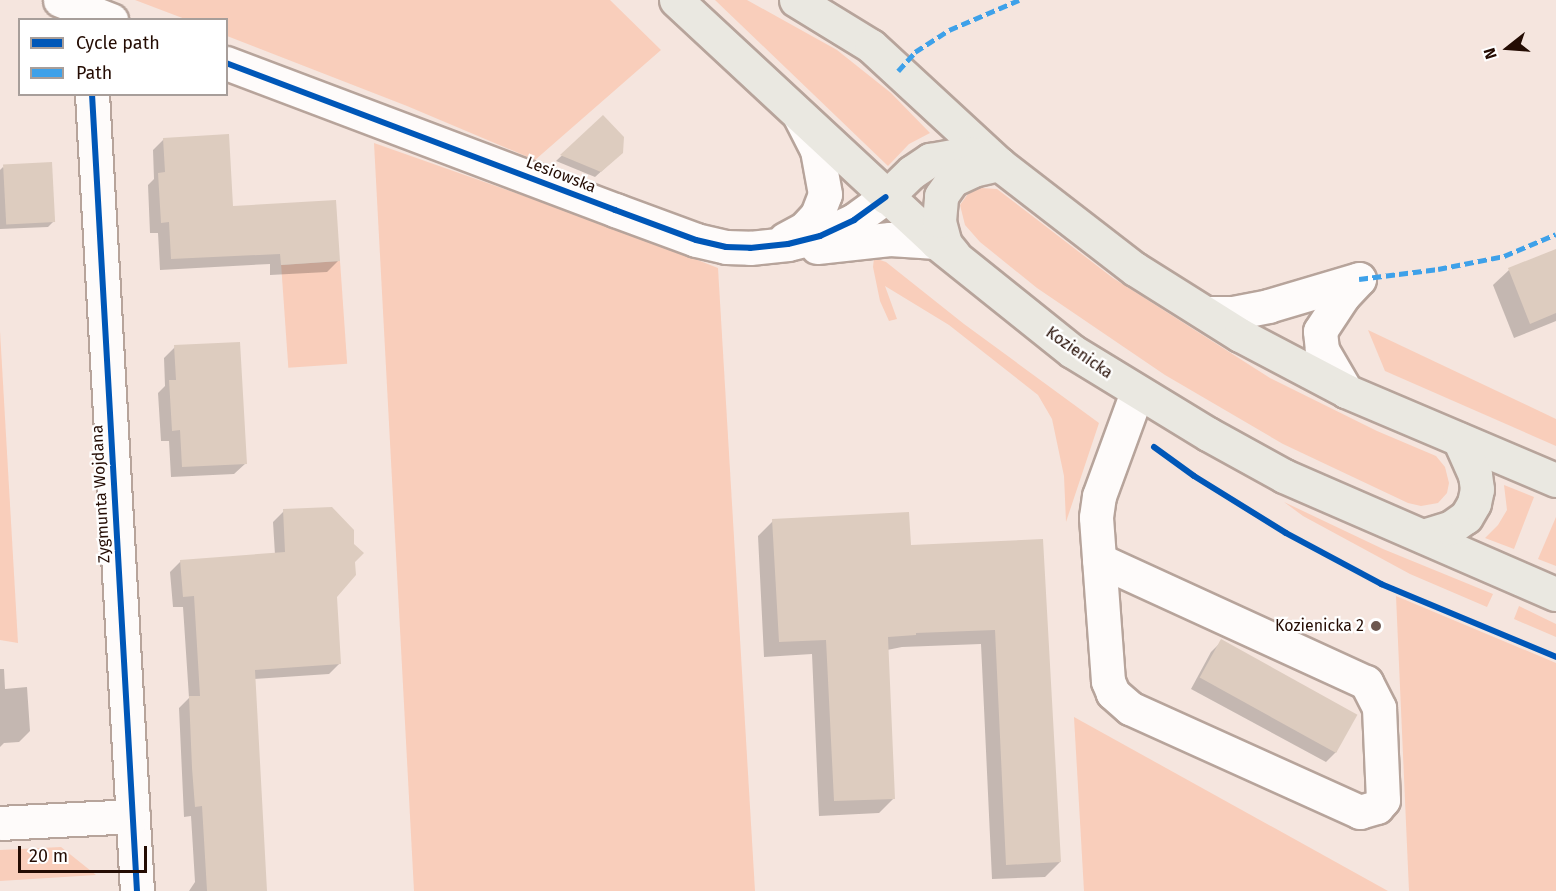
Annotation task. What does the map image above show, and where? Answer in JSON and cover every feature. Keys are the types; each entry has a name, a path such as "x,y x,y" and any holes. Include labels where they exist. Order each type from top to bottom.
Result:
{"main road":[{"name":"Kozienicka","path":"676,0 886,197 1072,351 1137,392 1284,476 1556,594"},
{"path":"796,0 871,46 999,164 1134,269 1240,335 1346,391 1556,480"},
{"path":"886,197 912,172 930,160 969,153 999,164"},
{"path":"946,249 939,221 941,196 952,180 973,170 999,164"},
{"path":"1423,536 1450,528 1466,517 1474,503 1477,489 1475,474 1459,439"}],"street":[{"name":"Lesiowska","path":"228,64 696,240 726,247 750,248 820,236 854,220 886,197"},
{"name":"Zygmunta Wojdana","path":"92,96 137,891"},
{"path":"776,244 804,229 817,215 825,194 817,150 800,116"},
{"path":"776,244 821,247 890,239 946,249"},
{"path":"1206,313 1233,313 1268,306 1359,279 1338,303 1320,331 1322,350 1346,391"},
{"path":"1099,560 1366,682 1379,708 1383,800 1377,807 1360,812 1130,708 1113,693 1108,681 1099,560 1096,517 1099,496 1137,392"},
{"path":"0,823 133,816"}],"shaded area":[{"path":"135,0 610,0 661,50 535,160 407,106 228,36 228,18 182,18"},
{"path":"715,0 747,0 837,50 891,93 930,133 909,144 888,166"},
{"path":"374,143 621,230 718,268 755,891 414,891"},
{"path":"981,188 997,189 1113,278 1270,378 1377,431 1436,456 1445,467 1449,483 1447,493 1438,503 1421,506 1408,503 1283,444 1165,375 1037,288 980,242 965,225 960,205 970,191"},
{"path":"874,258 886,262 964,324 1099,423 1066,522 1064,476 1052,419 1038,395 949,325 885,286 897,319 889,321 880,301 873,267"},
{"path":"340,261 347,364 288,368 281,265"},
{"path":"1368,330 1556,419 1556,446 1385,371"},
{"path":"0,331 18,643 0,640"},
{"path":"1504,485 1534,497 1514,549 1485,538 1498,525 1507,510"},
{"path":"1284,502 1383,549 1493,594 1487,607 1410,574 1303,516"},
{"path":"1556,517 1556,566 1538,559"},
{"path":"1396,596 1556,663 1556,891 1409,891"},
{"path":"1519,606 1556,624 1556,637 1514,619"},
{"path":"1074,717 1388,891 1084,891"},
{"path":"61,847 96,875 0,881 0,850"}],"building":[{"path":"603,115 624,137 623,153 601,172 560,155"},
{"path":"229,134 233,206 336,200 340,261 281,265 280,254 171,259 169,222 161,223 158,173 165,172 163,138"},
{"path":"52,162 55,222 6,224 3,165"},
{"path":"1556,249 1556,313 1530,324 1508,268"},
{"path":"240,342 247,464 182,467 180,430 172,431 169,380 176,380 174,345"},
{"path":"332,507 354,530 354,544 364,553 355,562 356,575 337,597 341,664 255,670 267,891 207,891 202,806 195,807 192,768 189,696 200,696 194,596 183,597 180,560 285,552 283,509"},
{"path":"909,512 911,545 1043,539 1061,862 1006,865 995,630 916,633 916,635 888,637 895,799 834,801 826,640 779,642 772,519"},
{"path":"1221,639 1357,715 1336,753 1200,677"}],"marked path":[{"path":"898,71 915,52 949,30 1019,0"},
{"path":"1359,279 1438,269 1504,256 1556,234"}],"cycle path":[{"path":"228,64 696,240 726,247 750,248 788,244 820,236 854,220 886,197"},
{"path":"92,96 137,891"},
{"path":"1154,447 1194,476 1286,533 1381,584 1556,657"}],"place":[{"name":"Kozienicka 2","path":"1376,626"}]}
